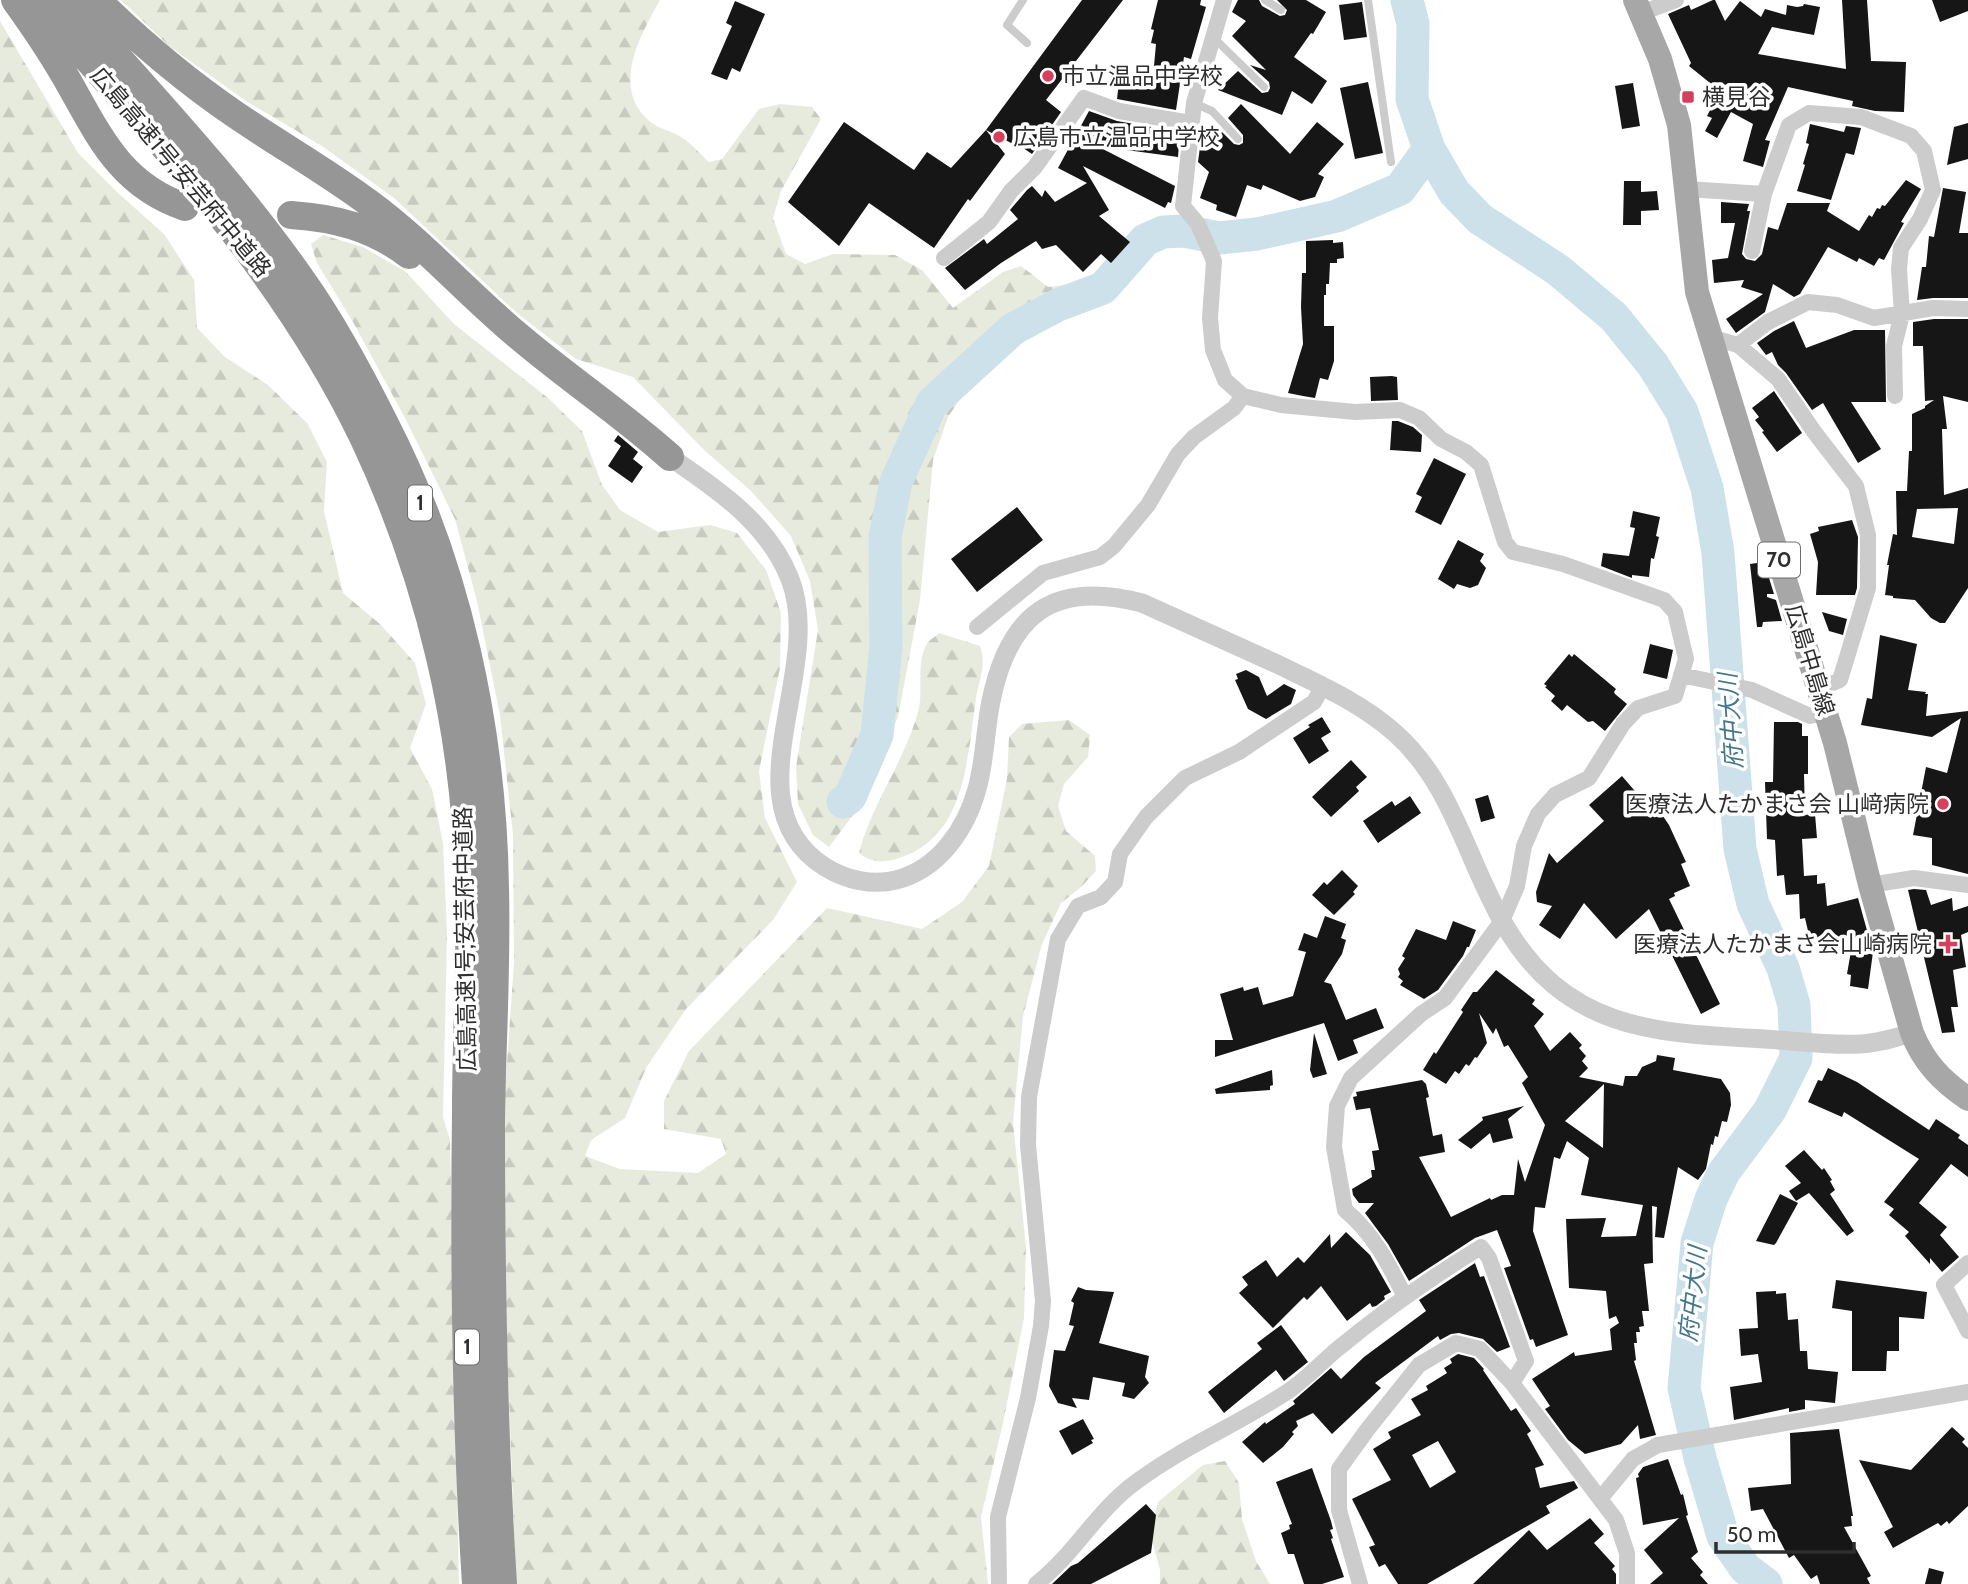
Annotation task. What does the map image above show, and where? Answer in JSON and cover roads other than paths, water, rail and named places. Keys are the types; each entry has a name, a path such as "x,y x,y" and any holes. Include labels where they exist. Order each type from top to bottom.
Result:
{"highway":[{"path":"15,0 123,169 154,194 185,207"},
{"name":"広島高速1号;安芸府中道路","path":"35,0 198,187 251,252 284,300 338,389 363,437 402,529 418,575 436,642 455,732 467,834 503,1584"},
{"name":"広島高速1号;安芸府中道路","path":"66,0 234,192 306,286 386,425 423,510 460,623 474,689 488,780 495,886 466,1289 472,1515 477,1584"},
{"path":"97,0 126,29 194,85 369,203 407,233 514,332 573,382 639,429 670,457"},
{"path":"291,215 340,220 360,226 396,245 479,321 547,378 632,439 670,457"},
{"path":"471,1584 472,1515"}],"main road":[{"name":"広島中島線","path":"1638,7 1660,59 1679,125 1697,292 1826,713 1870,885 1912,1033 1919,1051 1931,1068 1968,1099"}],"street":[{"path":"1224,0 1194,103 1183,206 1198,223 1214,261 1210,318 1213,350 1225,380 1243,396 1281,405 1355,412 1400,410 1419,418 1441,439 1466,452 1481,465 1505,542 1513,552 1563,564 1664,600 1675,612 1686,659 1685,676 1675,696 1638,708 1623,724 1589,778 1555,795 1538,814 1524,846 1517,886 1502,921 1445,998 1421,1014 1352,1078 1337,1106 1334,1147 1345,1210 1362,1224 1386,1259 1405,1297"},
{"path":"1638,7 1676,0"},
{"path":"944,258 989,222 1011,191 1035,167 1084,98 1119,111 1191,123"},
{"path":"1752,251 1764,194 1789,125 1809,113 1861,117 1911,136 1924,151 1933,190 1920,219 1900,248 1902,314 1894,346 1895,396"},
{"path":"1686,189 1764,194"},
{"path":"1738,345 1768,322 1808,302 1837,305 1874,318 1933,308 1968,309"},
{"path":"1710,337 1738,345 1778,379 1856,486 1868,536 1868,589 1840,680 1819,689"},
{"path":"977,627 1043,573 1100,557 1114,545 1147,505 1178,454 1194,437 1234,408 1243,396"},
{"path":"670,457 709,483 744,513 766,536 791,581 797,606 798,656 778,778 783,808 794,837 815,861 833,872 870,882 897,880 923,869 946,849 962,828 977,789 991,700 1000,667 1012,641 1028,620 1046,606 1087,594 1114,596 1142,603 1323,686 1359,705 1396,734 1428,769 1457,823 1502,921 1532,963 1572,998 1622,1022 1649,1029 1706,1037 1868,1043 1912,1033"},
{"path":"1030,584 1046,606"},
{"path":"1685,676 1752,690 1810,716 1826,713"},
{"path":"999,1584 998,1517 1027,1398 1041,1326 1043,1301 1028,1145 1029,1097 1058,939 1078,905 1101,897 1115,882 1120,854 1146,817 1185,778 1239,752 1314,702 1323,686"},
{"path":"1870,885 1914,878 1968,886"},
{"path":"1036,1584 1053,1571 1088,1527 1135,1482 1291,1389 1405,1297 1435,1275 1482,1247 1489,1258 1526,1361 1512,1384"},
{"path":"1968,1263 1944,1285 1968,1331"},
{"path":"1360,1584 1339,1510 1339,1469 1419,1364 1456,1343 1480,1349 1512,1384 1616,1520 1626,1553 1627,1584"},
{"path":"1600,1499 1633,1459 1658,1445 1968,1392"}],"lane":[{"path":"1023,0 1007,25 1027,43"},
{"path":"1265,0 1281,10"},
{"path":"1368,0 1391,162"},
{"path":"1214,38 1264,87"},
{"path":"1194,103 1212,111 1238,139"}],"waterway":[{"name":"府中大川","path":"1407,0 1413,24 1412,99 1429,149 1454,192 1480,219 1558,270 1614,317 1653,365 1682,412 1707,488 1718,553 1740,849 1753,904 1783,968 1794,1005 1796,1058 1770,1110 1724,1172 1711,1199 1697,1243 1684,1388 1700,1458 1723,1536 1745,1568 1766,1584"},
{"path":"843,802 850,797 877,735 886,647 885,537 896,482 932,403 1013,329 1058,305 1103,288 1145,240 1163,232 1184,231 1219,238 1257,234 1337,216 1400,189 1429,149"}],"place":[{"name":"市立温品中学校","path":"1048,76"},
{"name":"横見谷","path":"1688,97"},
{"name":"広島市立温品中学校","path":"999,137"},
{"name":"医療法人たかまさ会 山﨑病院","path":"1943,804"},
{"name":"医療法人たかまさ会山崎病院","path":"1948,944"}]}
